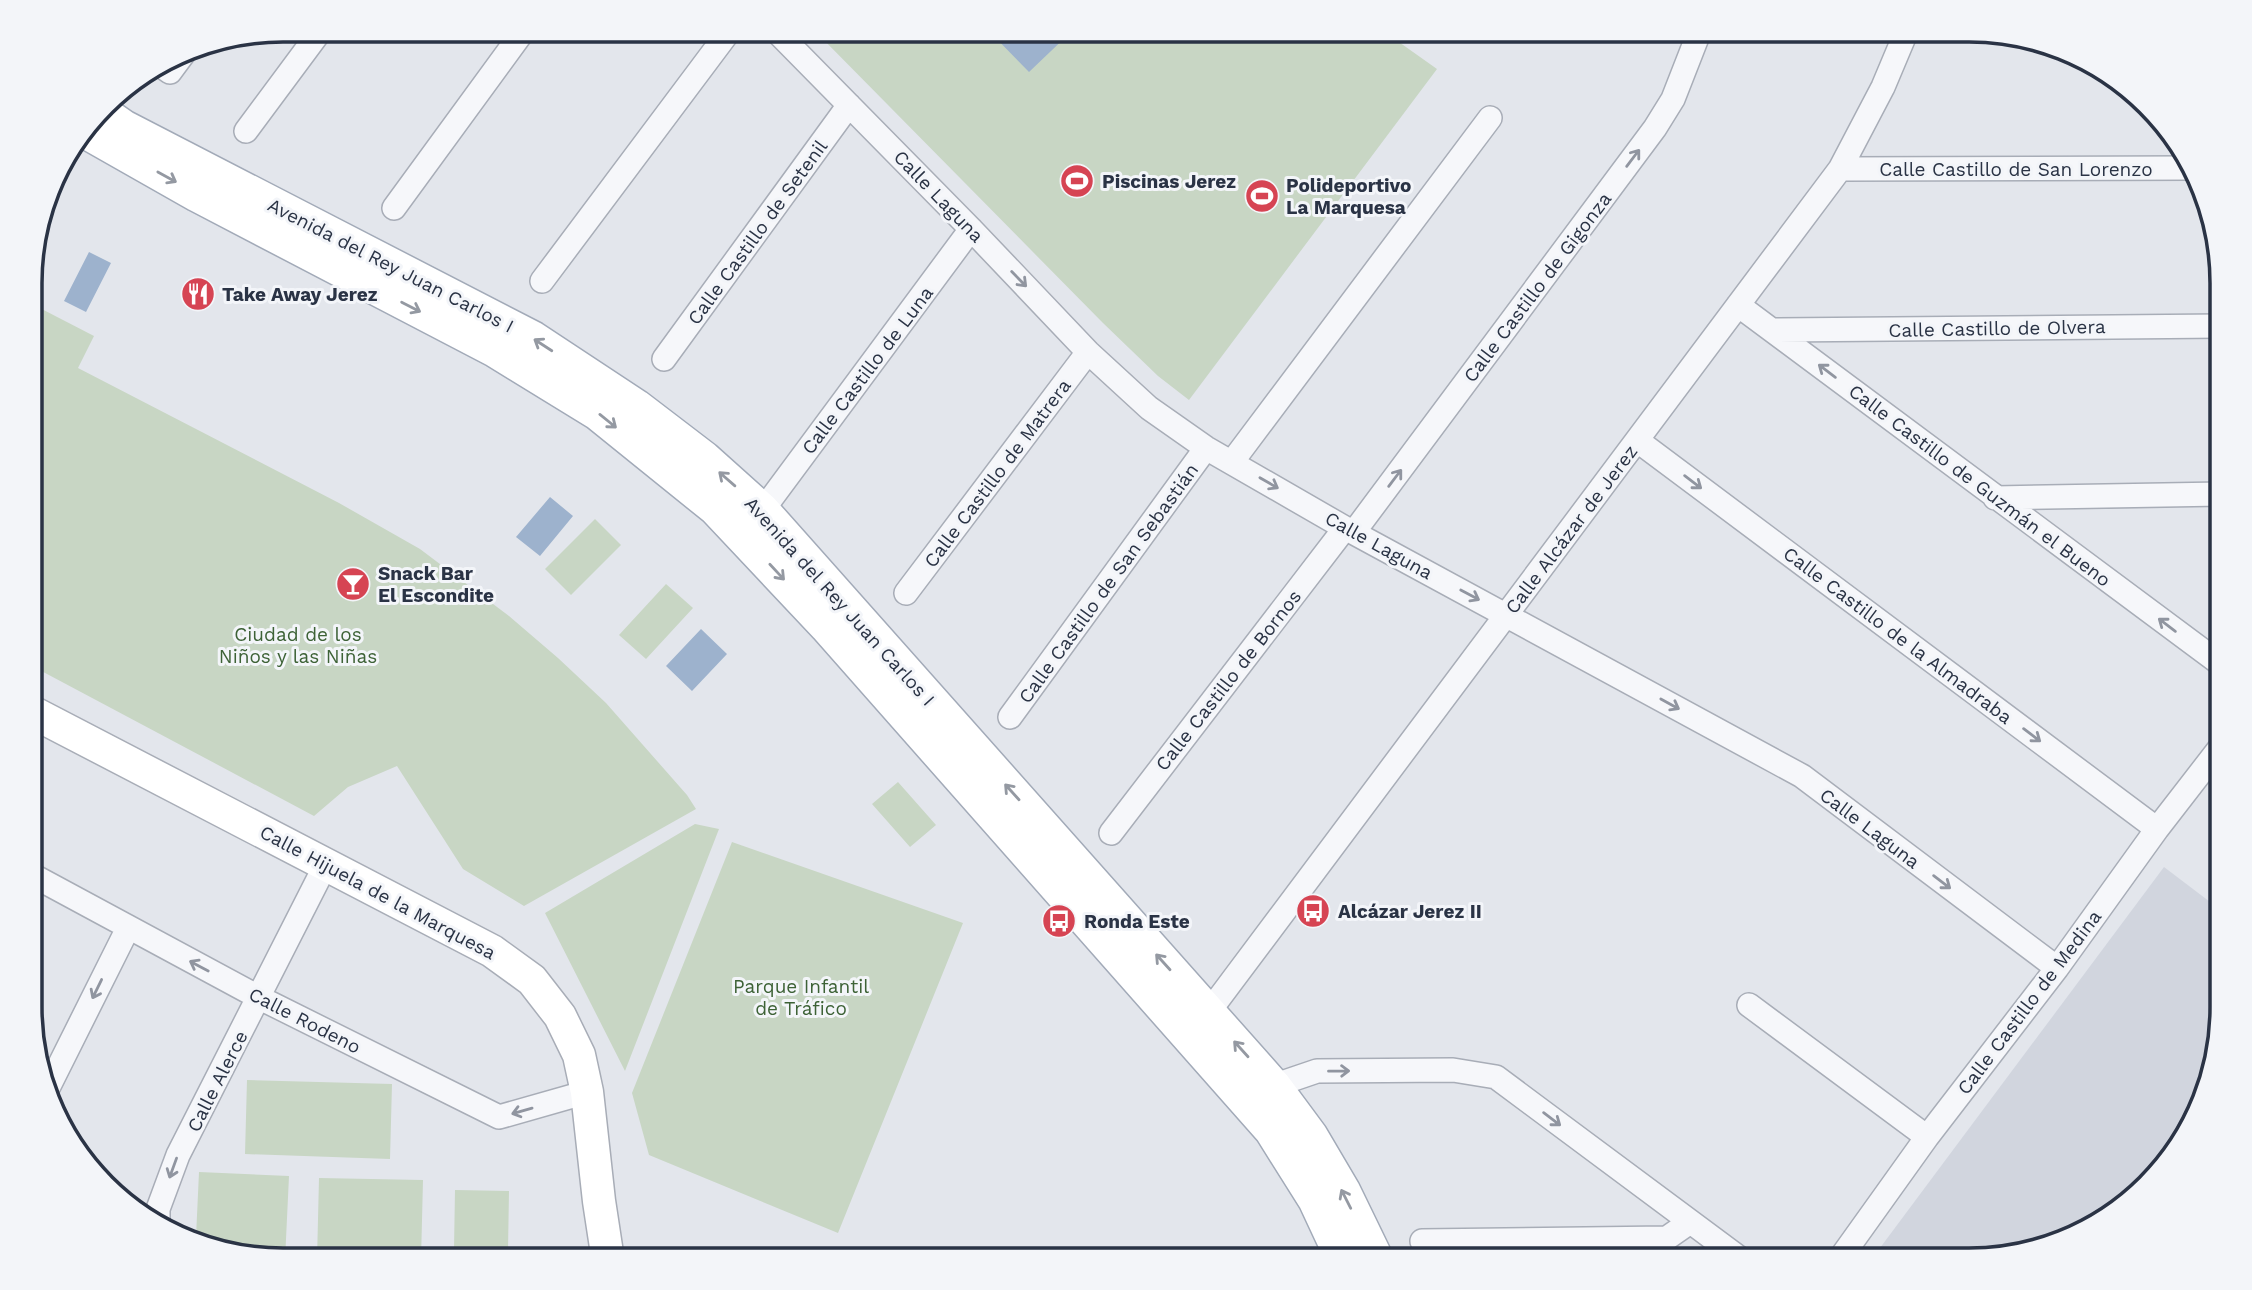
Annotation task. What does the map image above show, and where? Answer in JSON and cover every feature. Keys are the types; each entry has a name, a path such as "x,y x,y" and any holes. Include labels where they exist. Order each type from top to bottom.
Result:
{"main road":[{"name":"Avenida del Rey Juan Carlos I","path":"109,117 124,128 533,339 636,407 704,459 762,511 1273,1086 1310,1136 1343,1192 1370,1247"},
{"name":"Avenida del Rey Juan Carlos I","path":"93,135 390,297 496,350 597,412 716,508 828,626 1272,1130 1316,1200 1338,1247"}],"street":[{"path":"246,131 312,42"},
{"path":"394,208 515,42"},
{"path":"542,281 721,42"},
{"name":"Calle Laguna","path":"787,42 1088,352 1149,408 1206,449 1802,776 2057,968"},
{"name":"Calle Castillo de Gigonza","path":"1350,530 1656,128 1673,99 1695,42"},
{"name":"Calle Alcázar de Jerez","path":"1208,1013 1840,170 1883,88 1902,42"},
{"name":"Calle Castillo de Setenil","path":"664,359 849,105"},
{"path":"1232,462 1490,118"},
{"name":"Calle Castillo de San Lorenzo","path":"1840,170 2181,168"},
{"name":"Calle Castillo de Luna","path":"762,511 971,229"},
{"name":"Calle Castillo de Guzmán el Bueno","path":"1738,305 2209,655"},
{"name":"Calle Castillo de Olvera","path":"1773,330 2209,326"},
{"name":"Calle Castillo de Matrera","path":"906,593 1088,352"},
{"name":"Calle Castillo de la Almadraba","path":"1638,441 2157,829"},
{"name":"Calle Castillo de San Sebastián","path":"1010,717 1206,449"},
{"path":"1995,498 2209,494"},
{"name":"Calle Castillo de Bornos","path":"1111,833 1350,530"},
{"name":"Calle Hijuela de la Marquesa","path":"42,717 492,951 531,980 560,1016 579,1055 587,1092 606,1248"},
{"name":"Calle Castillo de Medina","path":"1848,1247 1927,1137 2057,968 2209,762"},
{"name":"Calle Alerce","path":"158,1213 178,1155 326,864"},
{"name":"Calle Rodeno","path":"42,881 260,998 499,1117 587,1092"},
{"path":"53,1078 128,928"},
{"path":"1749,1005 1927,1137"},
{"path":"1273,1086 1317,1071 1453,1070 1496,1077 1724,1247"},
{"path":"1422,1241 1667,1238 1690,1222"}],"shaded area":[{"path":"2164,867 2209,901 2209,1023 2205,1054 2197,1084 2178,1127 2160,1154 2139,1177 2116,1198 2089,1216 2046,1235 1985,1247 1881,1247"}],"green space":[{"path":"826,42 1399,42 1437,69 1189,400 1158,376"},
{"name":"Ciudad de los Niños y las Niñas","path":"42,309 94,336 78,368 339,503 420,549 509,616 606,703 687,795 696,809 524,906 463,869 397,766 348,787 314,816 42,671"},
{"path":"595,519 621,545 571,595 545,569"},
{"path":"666,584 693,608 646,659 619,635"},
{"path":"898,782 936,825 910,847 872,804"},
{"path":"695,824 719,829 625,1071 545,913"},
{"name":"Parque Infantil de Tráfico","path":"732,842 963,923 838,1233 649,1155 632,1093"},
{"path":"247,1080 392,1084 390,1159 245,1154"},
{"path":"199,1172 289,1176 286,1248 252,1246 196,1232"},
{"path":"319,1178 423,1180 421,1248 317,1248"},
{"path":"455,1190 509,1191 508,1248 454,1248"}],"water":[{"path":"1000,42 1060,42 1029,72"},
{"path":"89,252 111,263 86,312 64,301"},
{"path":"550,497 573,516 540,556 516,537"},
{"path":"701,629 727,654 692,691 666,666"}],"place":[{"name":"Piscinas Jerez","path":"1077,181"},
{"name":"Polideportivo La Marquesa","path":"1262,196"},
{"name":"Take Away Jerez","path":"198,294"},
{"name":"Snack Bar El Escondite","path":"353,584"},
{"name":"Alcázar Jerez II","path":"1313,911"},
{"name":"Ronda Este","path":"1059,921"}]}
